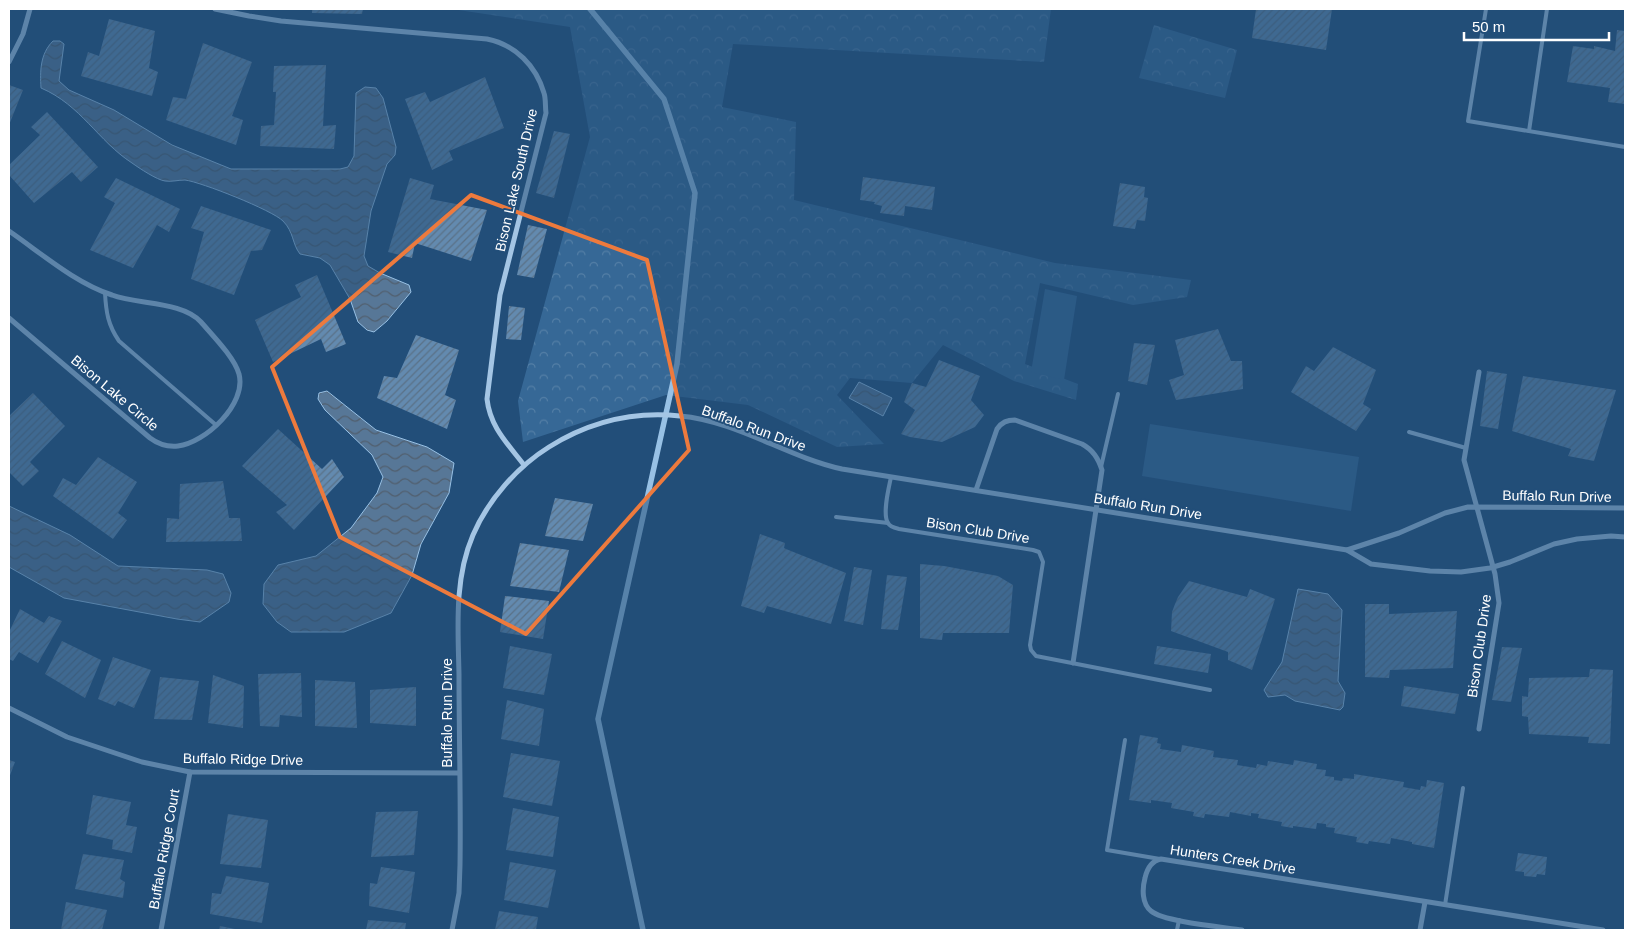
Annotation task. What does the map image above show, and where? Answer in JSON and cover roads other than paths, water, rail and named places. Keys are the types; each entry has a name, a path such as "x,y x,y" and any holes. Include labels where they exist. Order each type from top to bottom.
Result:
{"street":[{"path":"9,62 23,34 30,9"},
{"name":"Bison Lake South Drive","path":"215,9 280,21 487,39 511,48 528,62 534,70 544,94 546,113 500,295 487,399 488,410 499,434 524,465"},
{"path":"9,231 82,281 105,293"},
{"name":"Bison Lake Circle","path":"9,318 154,440 169,446 180,446 202,437 227,415 236,402 240,384 239,374 233,362 197,318 178,309 122,299 105,293"},
{"name":"Bison Club Drive","path":"1479,372 1464,460 1493,567 1499,603 1479,729"},
{"name":"Buffalo Run Drive","path":"452,930 460,865 458,605 464,560 473,534 484,514 498,494 524,465 560,440 593,425 613,419 664,414 708,421 827,466 1347,550 1371,564 1430,572 1461,572 1493,567 1515,561 1554,544 1577,538 1625,537"},
{"path":"976,490 998,429 1008,420 1015,420 1088,448 1096,455 1102,470 1073,663"},
{"name":"Buffalo Run Drive","path":"1347,550 1399,533 1452,510 1475,506 1625,508"},
{"name":"Buffalo Ridge Drive","path":"9,708 67,737 142,762 190,772 459,773"},
{"name":"Buffalo Ridge Court","path":"161,930 190,772"},
{"name":"Hunters Creek Drive","path":"1242,930 1179,920 1156,914 1148,908 1143,892 1147,870 1153,863 1161,859 1603,930"},
{"path":"1420,930 1425,902"}],"lane":[{"path":"1486,9 1468,121 1625,147"},
{"path":"1529,131 1547,9"},
{"path":"105,293 107,317 111,330 119,341 216,425"},
{"path":"1101,467 1118,394"},
{"path":"1409,432 1466,448"},
{"path":"836,517 888,523 886,509 891,477"},
{"name":"Bison Club Drive","path":"888,523 899,529 1038,552 1043,562 1031,650 1039,657 1210,690"},
{"path":"1125,740 1107,850 1161,859"},
{"path":"1445,905 1463,788"},
{"path":"1177,930 1179,920"}],"water":[{"path":"53,41 60,41 64,44 59,81 69,90 114,110 172,145 231,169 340,169 348,167 354,156 356,93 365,87 376,88 383,98 396,147 395,155 387,164 371,211 364,256 368,266 409,285 411,292 387,321 374,332 367,330 358,322 350,299 330,265 320,258 300,254 287,225 283,221 265,210 206,186 185,180 165,181 153,176 120,154 67,104 41,88 43,57"},
{"path":"859,382 892,398 883,416 849,398"},
{"path":"327,391 376,430 427,447 454,463 449,493 421,544 412,575 391,613 344,632 291,632 277,622 263,604 264,584 278,565 316,556 351,528 377,493 383,477 372,455 325,410 318,399 319,393"},
{"path":"9,506 70,535 118,566 207,570 223,574 231,593 229,602 200,622 64,598 9,567"},
{"path":"1298,589 1328,594 1342,610 1338,681 1345,693 1343,707 1340,710 1295,701 1285,695 1268,697 1264,690 1282,662"}],"waterway":[{"path":"590,9 664,99 695,193 677,364 598,719 643,930"}]}
